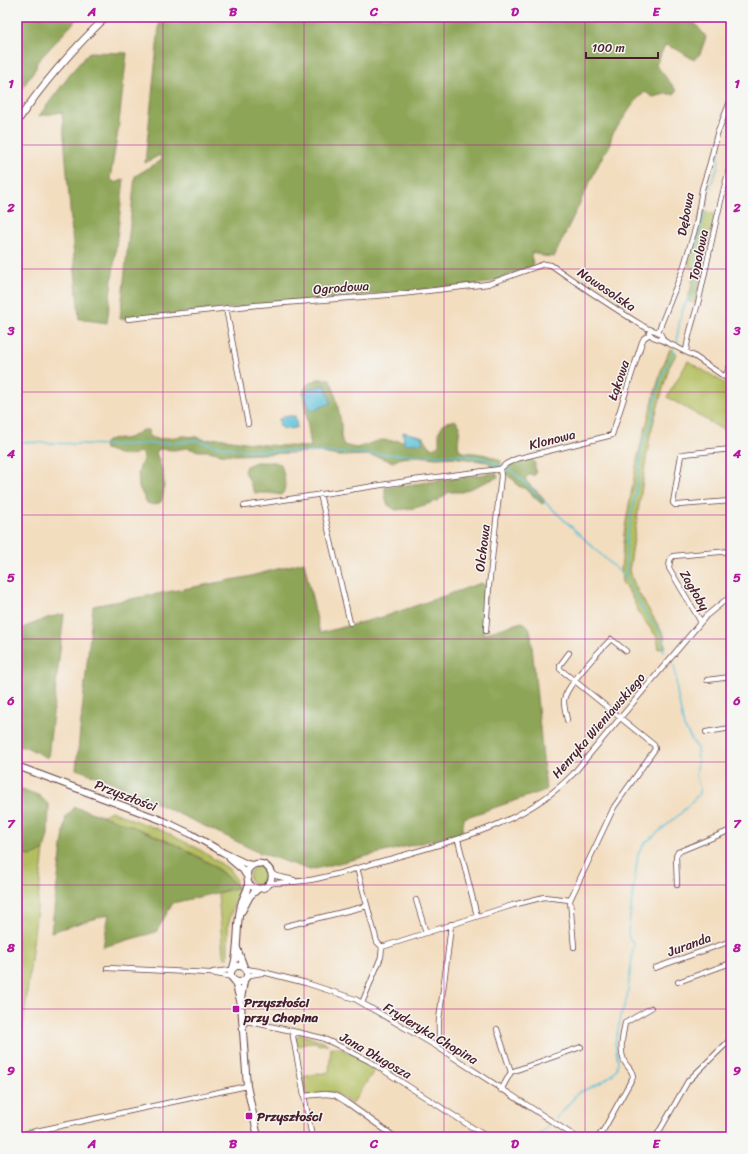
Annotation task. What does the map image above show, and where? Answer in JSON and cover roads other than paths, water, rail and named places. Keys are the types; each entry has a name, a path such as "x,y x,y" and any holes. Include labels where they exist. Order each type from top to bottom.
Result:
{"street":[{"path":"17,122 53,73 87,35 106,17"},
{"name":"Dębowa","path":"658,332 683,269 696,226 702,189 717,134 731,99"},
{"name":"Topolowa","path":"686,352 718,211 731,163"},
{"name":"Ogrodowa","path":"128,319 226,308 401,294 488,284 544,264 551,265"},
{"name":"Nowosolska","path":"551,265 650,332 658,340 664,341 686,352 731,381"},
{"path":"226,308 248,424"},
{"name":"Nowosolska","path":"650,332 658,332 663,337 664,341"},
{"name":"Łąkowa","path":"612,436 642,342 650,332"},
{"path":"725,377 731,364"},
{"name":"Klonowa","path":"500,469 506,464 516,460 612,436"},
{"path":"731,450 681,455 673,503 678,505 731,501"},
{"path":"244,506 460,473 500,469"},
{"name":"Olchowa","path":"486,631 489,586 502,476 500,469"},
{"path":"320,494 350,623"},
{"name":"Zagłoby","path":"701,622 669,568 670,560 673,556 731,551"},
{"name":"Henryka Wieniawskiego","path":"268,884 320,878 458,840 512,819 536,805 563,784 701,622 715,608 731,597"},
{"path":"567,720 564,700 574,681 611,639 626,651"},
{"path":"569,652 560,665 560,669 620,717 654,746 655,749 614,807 570,900 574,946"},
{"path":"707,680 731,677"},
{"path":"706,732 731,728"},
{"name":"Przyszłości","path":"17,766 164,821 191,834 224,854 252,865"},
{"path":"677,886 676,856 678,852 731,830"},
{"path":"458,840 477,916"},
{"name":"Przyszłości","path":"224,854 243,870 246,875"},
{"path":"240,914 250,896 258,889 265,887 268,884 271,873 270,869 264,864 252,865 247,871 246,875 248,888 242,902 240,914 236,946 230,976 233,980 241,1004"},
{"path":"356,868 377,942 382,947"},
{"name":"Henryka Wieniawskiego","path":"271,873 276,876 299,881"},
{"path":"248,883 254,888 258,889"},
{"path":"382,947 451,924 544,897 570,900"},
{"path":"416,900 426,933"},
{"path":"286,926 367,906"},
{"path":"436,1046 440,1040 438,1026 451,924"},
{"name":"Juranda","path":"655,968 731,941"},
{"path":"236,946 245,968 245,979 241,1004 242,1022 247,1086 258,1137"},
{"path":"362,1003 381,957 382,947"},
{"path":"678,982 731,963"},
{"path":"210,973 232,969 237,966 245,968"},
{"path":"107,968 210,973 228,976 233,980 241,982 245,979"},
{"name":"Fryderyka Chopina","path":"245,968 306,983 362,1003 436,1046 501,1090 576,1137"},
{"name":"Fryderyka Chopina","path":"245,979 250,975 264,973"},
{"path":"598,1137 633,1077 633,1074 624,1061 622,1054 621,1046 625,1022 651,1008"},
{"name":"Jana Długosza","path":"242,1022 251,1022 292,1030 322,1038 369,1061 487,1137"},
{"path":"497,1029 511,1072"},
{"path":"292,1030 312,1137"},
{"path":"656,1137 688,1081 731,1039"},
{"path":"501,1090 511,1072 581,1047"},
{"path":"27,1137 27,1133 247,1086"},
{"path":"304,1096 325,1094 335,1095 395,1137"}],"water":[{"path":"325,385 331,403 311,411 304,395 309,389"},
{"path":"286,416 295,416 297,427 284,429 280,427 279,419"},
{"path":"403,432 421,436 423,443 404,444"}],"waterway":[{"path":"707,205 708,191 718,167 721,135 726,121 731,113"},
{"path":"678,343 677,337 684,306 694,292 696,277 696,248 705,212"},
{"path":"664,652 662,636 645,613 626,578 626,540 639,476 641,450 653,417 655,400 662,377 674,350"},
{"path":"17,442 111,445 177,443 197,440 213,445 243,450 461,455 482,458 512,471 626,578"},
{"path":"556,1119 578,1093 602,1082 612,1075 617,1068 618,1061 615,1043 627,997 634,943 629,938 628,932 638,854 644,844 680,814 698,795 700,789 696,775 698,760 697,748 684,727 673,664"},
{"path":"537,1137 549,1126"}],"place":[{"name":"Przyszłości przy Chopina","path":"236,1009"},
{"name":"Przyszłości","path":"249,1116"}]}
